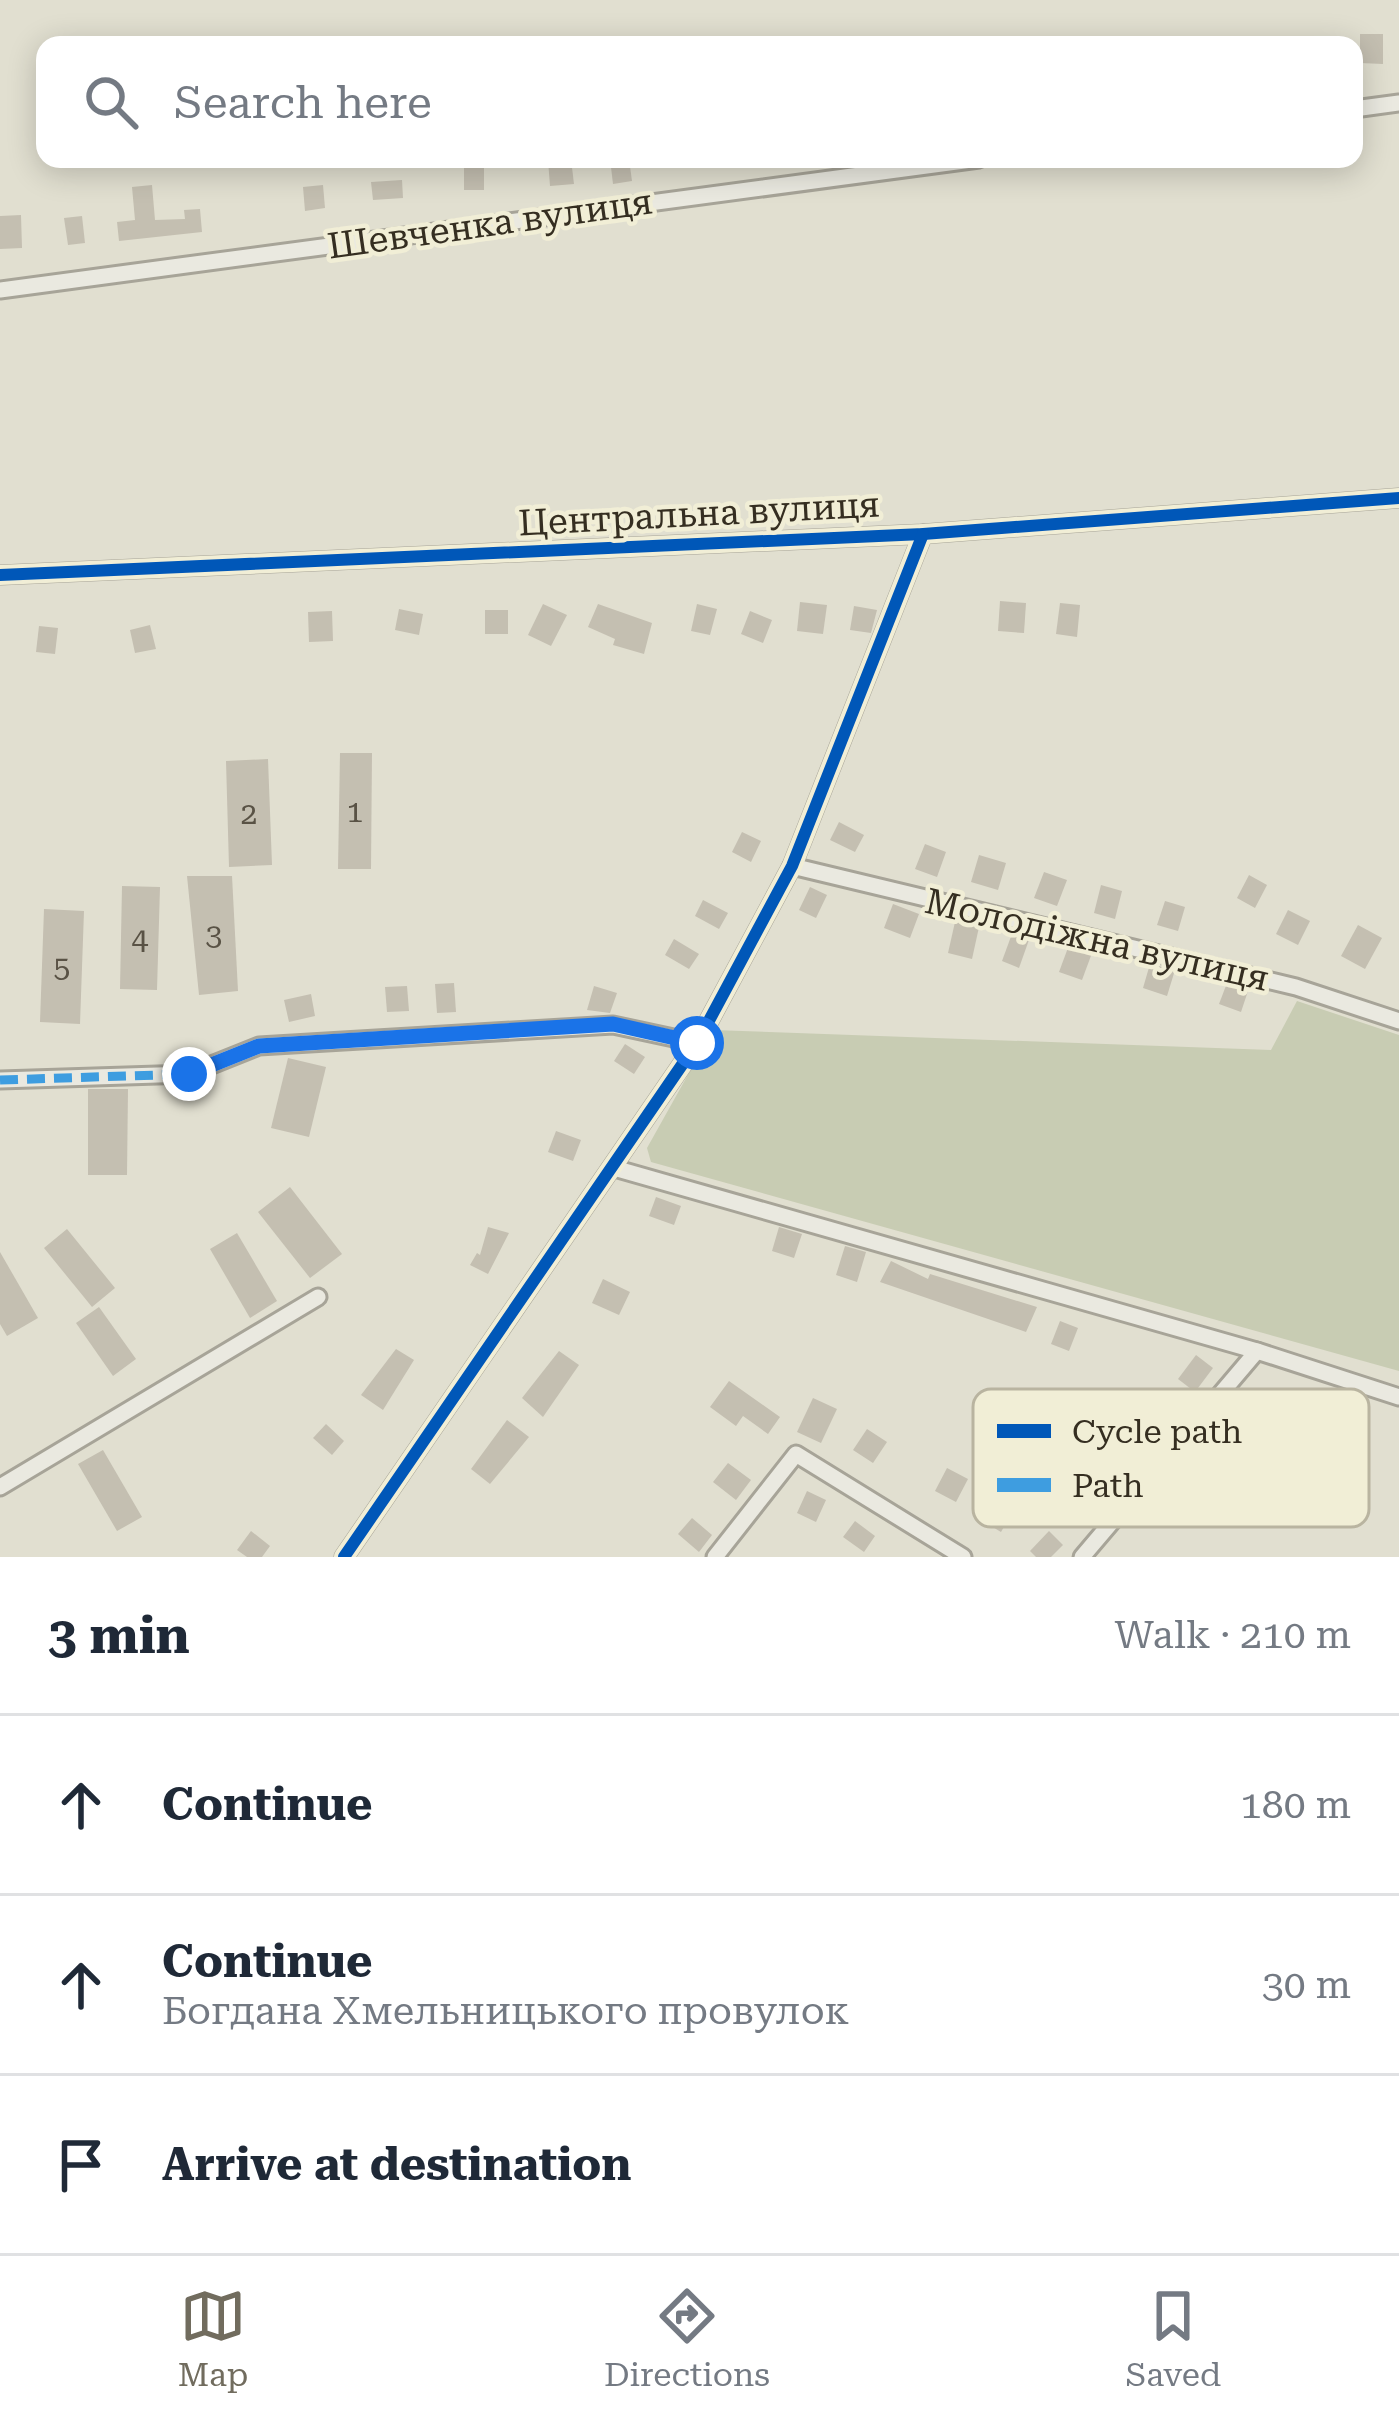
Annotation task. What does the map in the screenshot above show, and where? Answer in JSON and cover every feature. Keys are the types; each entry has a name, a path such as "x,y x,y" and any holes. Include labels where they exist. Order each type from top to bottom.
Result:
{"street":[{"path":"1363,108 1399,103"},
{"name":"Шевченка вулиця","path":"0,290 912,168"},
{"name":"Центральна вулиця","path":"0,575 923,534 1399,498"},
{"path":"344,1557 697,1043 792,866 923,534"},
{"name":"Молодіжна вулиця","path":"792,866 1296,987 1399,1021"},
{"path":"0,1080 189,1074 259,1046 613,1024 697,1043"},
{"path":"614,1168 1257,1351 1399,1397"},
{"path":"0,1486 318,1298"},
{"path":"1225,1389 1257,1351"},
{"path":"715,1557 796,1454 963,1557"},
{"path":"1082,1557 1107,1527"}],"green space":[{"path":"1297,1001 1399,1035 1399,1371 651,1162 647,1148 713,1030 1271,1050"}],"building":[{"path":"1383,34 1383,64 1363,63 1360,36"},
{"path":"464,168 484,168 484,190 464,190"},
{"path":"549,168 572,168 574,184 550,186"},
{"path":"611,168 630,168 632,181 613,184"},
{"path":"402,180 403,198 373,200 371,182"},
{"path":"152,185 155,220 185,219 184,210 200,209 202,232 119,241 117,222 135,220 132,187"},
{"path":"323,185 325,208 305,211 303,187"},
{"path":"21,215 22,248 0,249 0,216"},
{"path":"82,216 85,243 68,245 64,218"},
{"path":"1000,601 1026,603 1024,633 998,631"},
{"path":"800,602 827,605 823,634 797,631"},
{"path":"1060,603 1080,605 1077,637 1056,634"},
{"path":"543,604 567,615 551,646 528,635"},
{"path":"598,604 652,623 644,654 613,645 615,639 588,627"},
{"path":"697,604 717,609 710,635 691,631"},
{"path":"854,606 877,610 871,633 850,630"},
{"path":"399,609 423,614 419,635 395,630"},
{"path":"485,610 508,610 508,634 485,634"},
{"path":"332,611 333,641 309,642 308,612"},
{"path":"750,611 772,620 763,643 741,634"},
{"path":"150,625 156,649 135,653 130,630"},
{"path":"39,626 58,628 55,654 36,652"},
{"path":"340,753 372,753 371,869 338,869"},
{"path":"268,759 272,865 229,867 226,761"},
{"path":"839,822 864,835 855,852 830,840"},
{"path":"742,832 761,841 751,862 732,852"},
{"path":"925,844 946,852 937,877 915,869"},
{"path":"979,855 1006,863 998,890 971,882"},
{"path":"1044,872 1067,880 1057,906 1034,898"},
{"path":"1249,875 1267,885 1255,908 1237,898"},
{"path":"187,876 232,876 238,991 199,995"},
{"path":"1101,885 1122,891 1115,919 1094,913"},
{"path":"122,886 160,887 157,990 120,989"},
{"path":"810,887 827,895 816,918 799,910"},
{"path":"703,900 728,913 719,929 695,916"},
{"path":"1165,901 1185,907 1178,931 1157,925"},
{"path":"893,904 919,914 910,938 884,928"},
{"path":"44,909 84,911 80,1024 40,1022"},
{"path":"1288,910 1310,921 1298,945 1276,934"},
{"path":"955,922 979,927 972,959 948,953"},
{"path":"1358,925 1382,938 1365,969 1341,956"},
{"path":"1013,931 1030,937 1019,968 1002,961"},
{"path":"674,939 699,954 689,969 665,955"},
{"path":"1069,945 1092,953 1082,980 1059,972"},
{"path":"1150,964 1175,970 1167,996 1143,988"},
{"path":"454,983 456,1012 437,1013 435,984"},
{"path":"1227,983 1249,988 1241,1012 1219,1004"},
{"path":"407,986 409,1011 387,1012 385,987"},
{"path":"594,986 617,993 610,1013 587,1010"},
{"path":"311,994 315,1016 289,1022 284,1000"},
{"path":"625,1044 645,1057 634,1074 614,1061"},
{"path":"288,1058 326,1067 309,1137 271,1128"},
{"path":"88,1089 128,1089 127,1175 88,1175"},
{"path":"556,1131 581,1140 573,1161 548,1152"},
{"path":"290,1187 342,1254 310,1278 258,1212"},
{"path":"656,1197 681,1206 674,1225 649,1216"},
{"path":"488,1227 509,1233 488,1274 470,1265 480,1255"},
{"path":"779,1227 802,1234 794,1258 772,1251"},
{"path":"67,1229 115,1288 92,1307 44,1248"},
{"path":"237,1233 277,1301 250,1318 210,1249"},
{"path":"845,1246 866,1252 857,1282 836,1275"},
{"path":"0,1252 38,1318 7,1336 0,1324"},
{"path":"891,1261 928,1279 930,1274 1037,1307 1026,1332 880,1282"},
{"path":"603,1279 630,1292 619,1315 592,1303"},
{"path":"99,1307 136,1359 113,1376 76,1323"},
{"path":"1060,1321 1078,1328 1069,1351 1051,1344"},
{"path":"396,1349 414,1360 383,1410 361,1395"},
{"path":"559,1351 579,1365 543,1417 522,1398"},
{"path":"1196,1355 1213,1368 1197,1389 1178,1379"},
{"path":"729,1381 780,1417 768,1434 743,1416 736,1426 710,1407"},
{"path":"813,1398 837,1409 821,1443 797,1432"},
{"path":"507,1420 529,1437 490,1484 471,1469"},
{"path":"326,1424 344,1441 332,1455 313,1438"},
{"path":"867,1429 887,1442 873,1463 853,1450"},
{"path":"103,1450 142,1517 117,1531 78,1464"},
{"path":"728,1463 751,1480 736,1500 713,1482"},
{"path":"947,1468 968,1479 956,1502 935,1491"},
{"path":"807,1491 826,1500 816,1522 797,1513"},
{"path":"692,1518 712,1535 699,1552 678,1534"},
{"path":"855,1521 875,1536 864,1552 843,1537"},
{"path":"251,1531 270,1546 262,1557 247,1557 237,1550"},
{"path":"1049,1531 1063,1545 1051,1557 1036,1557 1030,1551"}],"marked path":[{"path":"0,1080 189,1074 259,1046 613,1025 697,1043"}],"cycle path":[{"path":"0,575 923,534 1399,498"},
{"path":"344,1557 697,1043 792,866 923,534"}],"route":[{"path":"189,1074 259,1046 613,1024 697,1043"}]}
